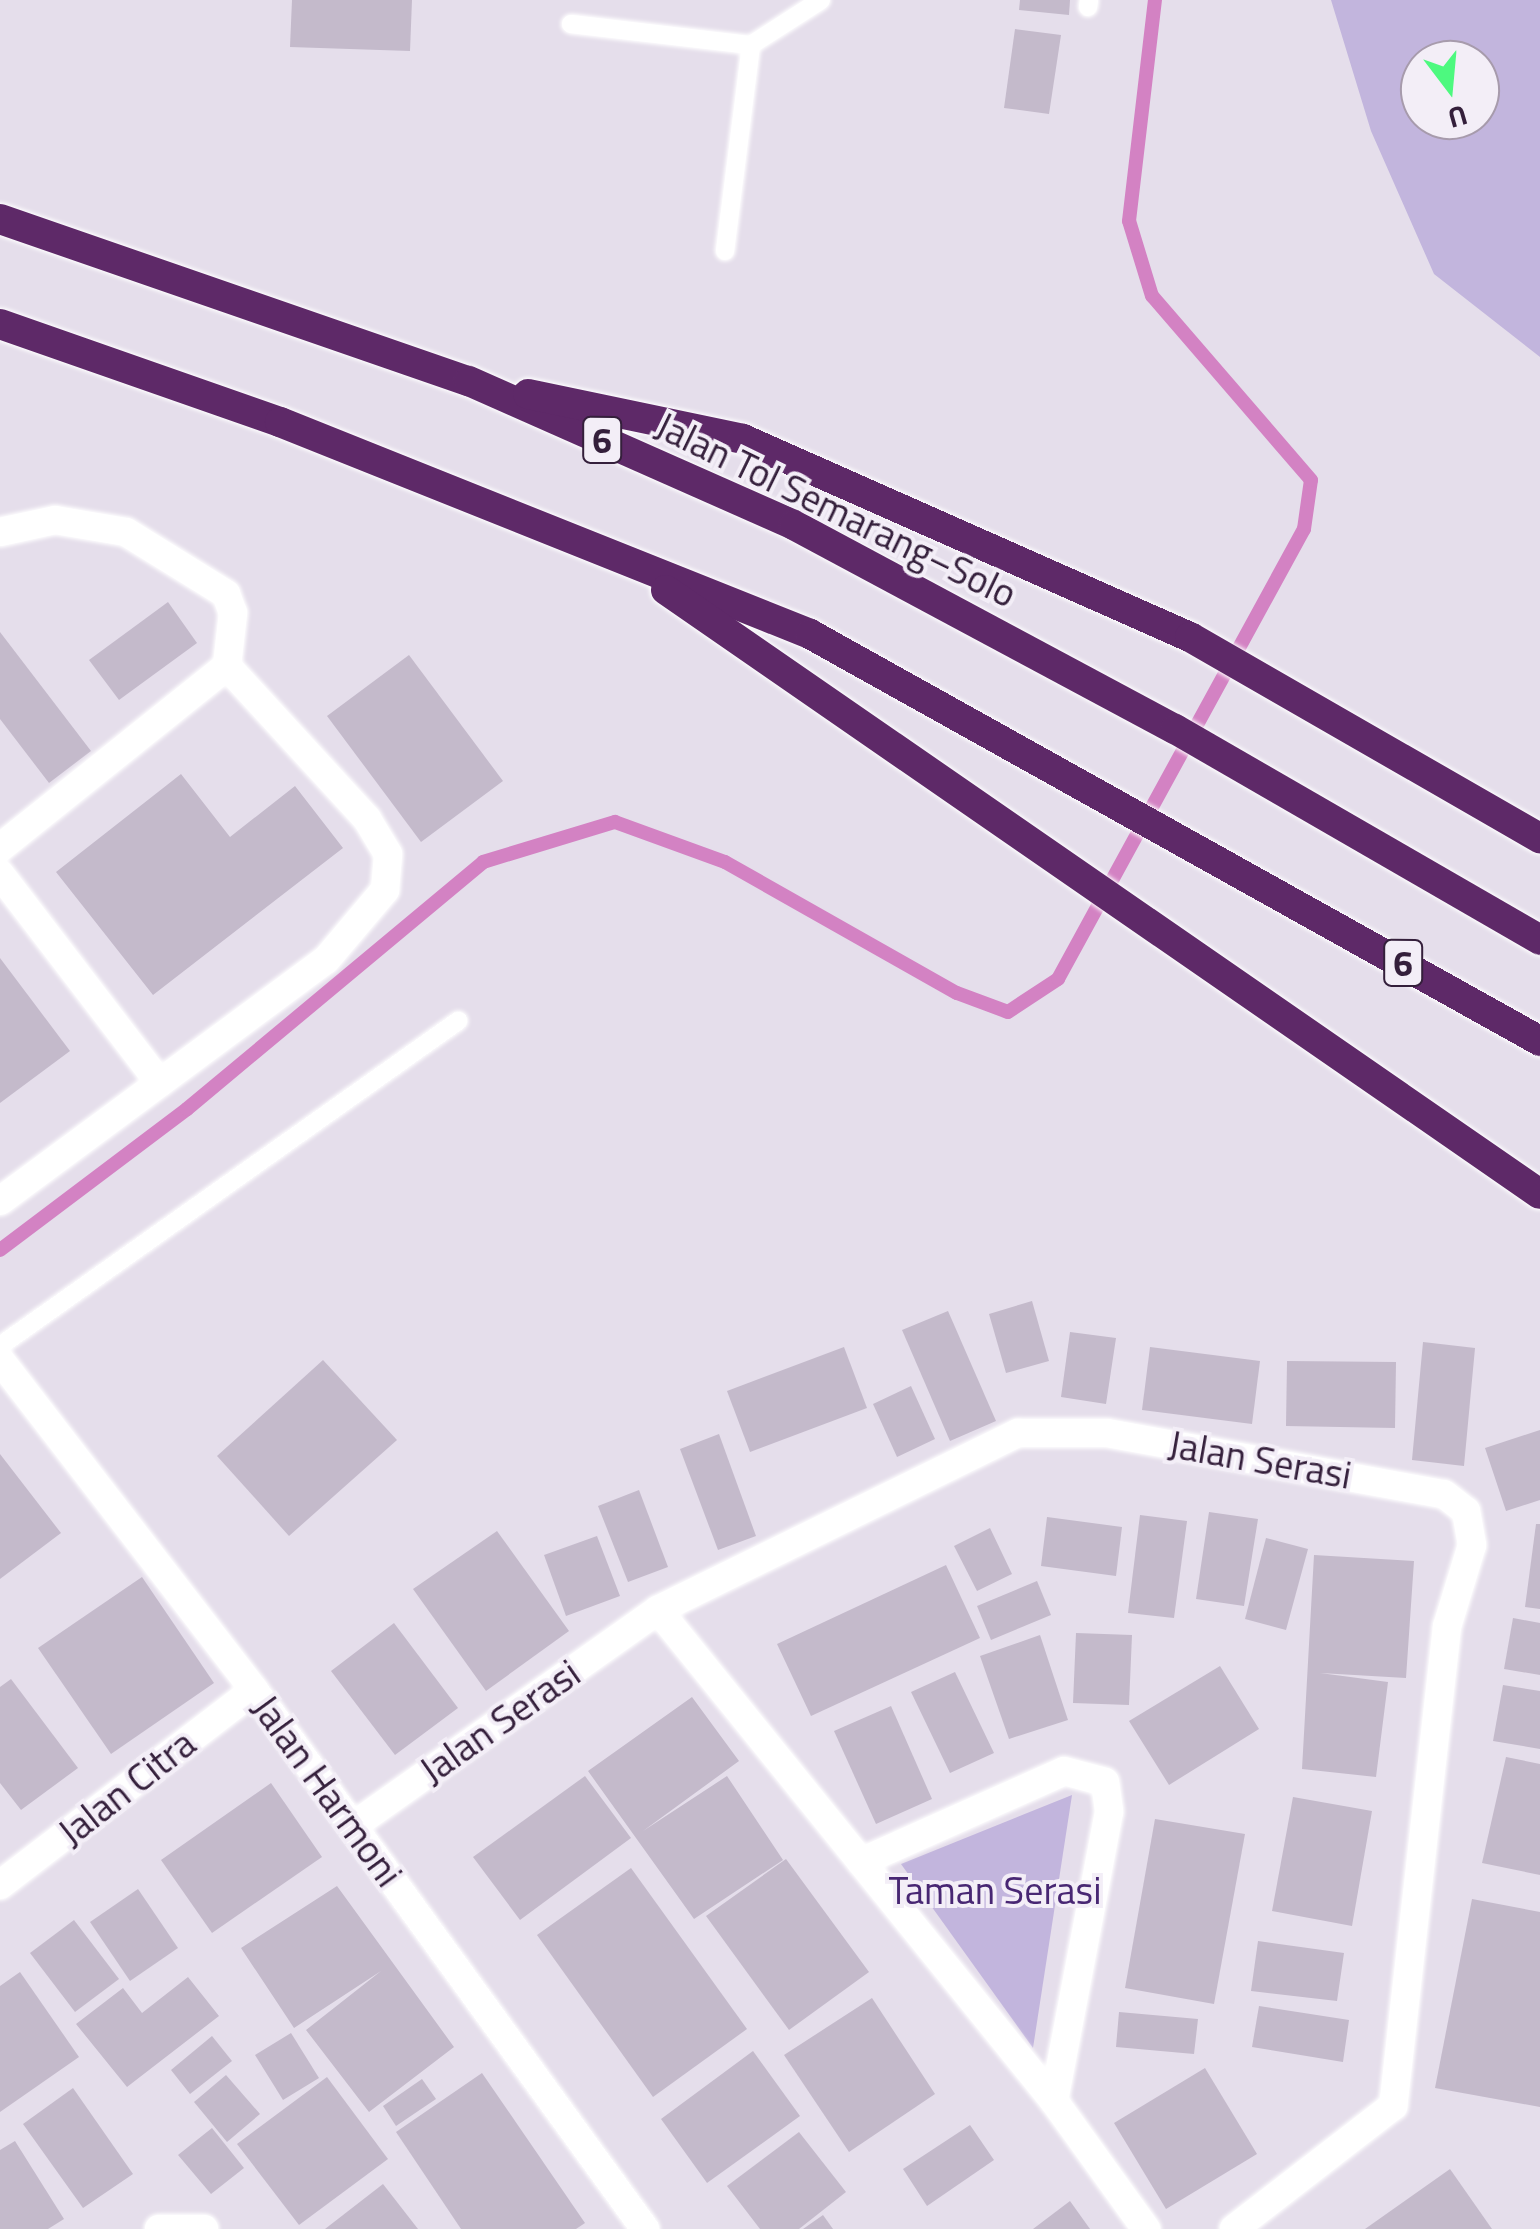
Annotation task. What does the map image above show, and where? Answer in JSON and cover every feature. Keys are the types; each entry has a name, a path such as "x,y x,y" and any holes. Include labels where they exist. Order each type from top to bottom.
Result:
{"highway":[{"name":"Jalan Tol Semarang–Solo","path":"0,219 469,381 794,525 1175,729 1540,940"},
{"name":"6","path":"0,324 280,422 810,634 1142,820 1267,885 1540,1041"},
{"path":"469,381 743,439 1190,636 1332,712 1540,838"},
{"path":"620,558 1213,964 1540,1194"}],"street":[{"path":"0,532 55,520 126,532 233,602 227,666 0,848"},
{"path":"0,1201 326,960 385,890 388,854 366,819 227,666"},
{"path":"0,874 160,1083"},
{"name":"Jalan Harmoni","path":"0,1360 254,1690 645,2229"},
{"name":"Jalan Serasi","path":"353,1826 658,1610 1043,1427 1456,1500 1472,1544 1447,1628 1392,2106 1234,2229"},
{"path":"658,1610 1054,2101 1146,2229"},
{"name":"Jalan Citra","path":"0,1885 254,1690"},
{"path":"861,1862 1064,1771 1104,1782 1109,1812 1054,2101"},
{"path":"159,2229 204,2229"}],"lane":[{"path":"571,24 751,45 821,0"},
{"path":"725,250 751,45"},
{"path":"0,1346 458,1022"}],"green space":[{"path":"1331,0 1540,0 1540,357 1434,274 1371,131"},
{"name":"Taman Serasi","path":"1072,1795 1033,2048 901,1864"}],"building":[{"path":"292,0 412,0 410,51 290,47"},
{"path":"1020,0 1070,0 1069,15 1019,10"},
{"path":"1015,29 1061,35 1049,114 1004,108"},
{"path":"168,602 197,643 119,700 89,660"},
{"path":"0,632 91,751 49,783 0,719"},
{"path":"409,655 503,781 421,842 327,716"},
{"path":"181,774 230,837 295,786 343,848 153,995 56,872"},
{"path":"0,958 70,1051 0,1103"},
{"path":"1032,1301 1049,1361 1006,1373 989,1314"},
{"path":"948,1311 996,1421 950,1441 902,1330"},
{"path":"1070,1332 1116,1338 1106,1404 1061,1397"},
{"path":"1423,1342 1475,1348 1464,1466 1412,1460"},
{"path":"844,1347 867,1408 750,1452 727,1391"},
{"path":"1150,1347 1260,1361 1252,1424 1142,1410"},
{"path":"323,1360 397,1440 289,1536 217,1456"},
{"path":"1287,1361 1396,1362 1395,1428 1286,1426"},
{"path":"911,1386 935,1439 897,1457 873,1404"},
{"path":"1540,1430 1540,1500 1506,1511 1485,1448"},
{"path":"719,1434 756,1536 718,1550 680,1449"},
{"path":"0,1454 61,1533 0,1579"},
{"path":"639,1490 668,1567 628,1582 598,1506"},
{"path":"1209,1512 1258,1519 1244,1606 1196,1599"},
{"path":"1140,1515 1187,1521 1174,1618 1128,1613"},
{"path":"1047,1517 1122,1527 1116,1576 1041,1566"},
{"path":"1536,1524 1540,1524 1540,1609 1525,1607"},
{"path":"990,1528 1012,1574 977,1591 954,1546"},
{"path":"497,1531 569,1631 486,1691 413,1589"},
{"path":"597,1536 620,1596 566,1616 544,1555"},
{"path":"1266,1538 1308,1549 1286,1630 1245,1619"},
{"path":"1314,1555 1414,1561 1406,1678 1320,1673 1388,1682 1376,1777 1302,1769"},
{"path":"946,1565 980,1638 811,1716 777,1644"},
{"path":"142,1577 214,1683 111,1754 38,1648"},
{"path":"1037,1581 1051,1615 991,1640 977,1606"},
{"path":"1513,1618 1540,1623 1540,1675 1504,1669"},
{"path":"394,1623 458,1708 395,1755 331,1671"},
{"path":"1076,1633 1132,1635 1129,1705 1073,1703"},
{"path":"1040,1635 1068,1720 1009,1739 980,1656"},
{"path":"1220,1666 1259,1729 1169,1785 1129,1721"},
{"path":"955,1672 994,1753 950,1773 911,1692"},
{"path":"11,1679 78,1768 21,1810 0,1783 0,1687"},
{"path":"1503,1685 1540,1691 1540,1749 1493,1741"},
{"path":"692,1697 739,1761 643,1831 727,1776 783,1860 694,1919 588,1771"},
{"path":"891,1706 932,1799 876,1824 834,1731"},
{"path":"1506,1757 1540,1764 1540,1875 1482,1863"},
{"path":"585,1776 631,1838 520,1920 473,1857"},
{"path":"271,1783 322,1857 212,1933 161,1860"},
{"path":"1293,1797 1372,1811 1352,1926 1272,1911"},
{"path":"1155,1819 1245,1834 1214,2004 1125,1988"},
{"path":"786,1859 869,1972 789,2030 706,1916"},
{"path":"631,1868 747,2029 653,2097 537,1935"},
{"path":"337,1886 454,2047 369,2112 306,2030 381,1971 294,2028 241,1948"},
{"path":"138,1889 178,1948 130,1981 90,1922"},
{"path":"1472,1899 1540,1912 1540,2107 1435,2088"},
{"path":"74,1920 119,1979 75,2012 30,1953"},
{"path":"1258,1941 1344,1953 1337,2001 1251,1991"},
{"path":"20,1972 79,2057 0,2112 0,1986"},
{"path":"188,1977 219,2016 127,2087 76,2024 123,1988 142,2013"},
{"path":"872,1998 935,2094 849,2152 784,2055"},
{"path":"1259,2006 1349,2020 1343,2062 1252,2047"},
{"path":"1119,2012 1198,2019 1194,2054 1116,2047"},
{"path":"291,2033 319,2078 283,2100 255,2055"},
{"path":"212,2036 232,2061 190,2094 171,2070"},
{"path":"753,2051 800,2116 707,2183 661,2119"},
{"path":"1205,2068 1257,2154 1166,2209 1114,2123"},
{"path":"482,2073 585,2223 576,2229 461,2229 396,2132"},
{"path":"226,2075 260,2114 227,2142 194,2102"},
{"path":"327,2077 388,2159 299,2225 237,2144"},
{"path":"422,2079 436,2099 396,2126 383,2106"},
{"path":"73,2088 133,2174 83,2208 23,2124"},
{"path":"970,2125 994,2160 927,2206 903,2169"},
{"path":"212,2128 244,2168 211,2194 178,2155"},
{"path":"799,2132 846,2192 799,2229 760,2229 727,2186"},
{"path":"15,2141 64,2219 48,2229 0,2229 0,2150"},
{"path":"1450,2169 1492,2229 1365,2229"},
{"path":"383,2184 418,2229 325,2229"},
{"path":"1070,2201 1090,2229 1033,2229"},
{"path":"823,2215 833,2229 803,2229"}],"waterway":[{"path":"0,1250 187,1109 483,862 615,822 725,862 957,993 1008,1012 1058,979 1304,529 1311,480 1152,296 1129,221 1155,0"}]}
